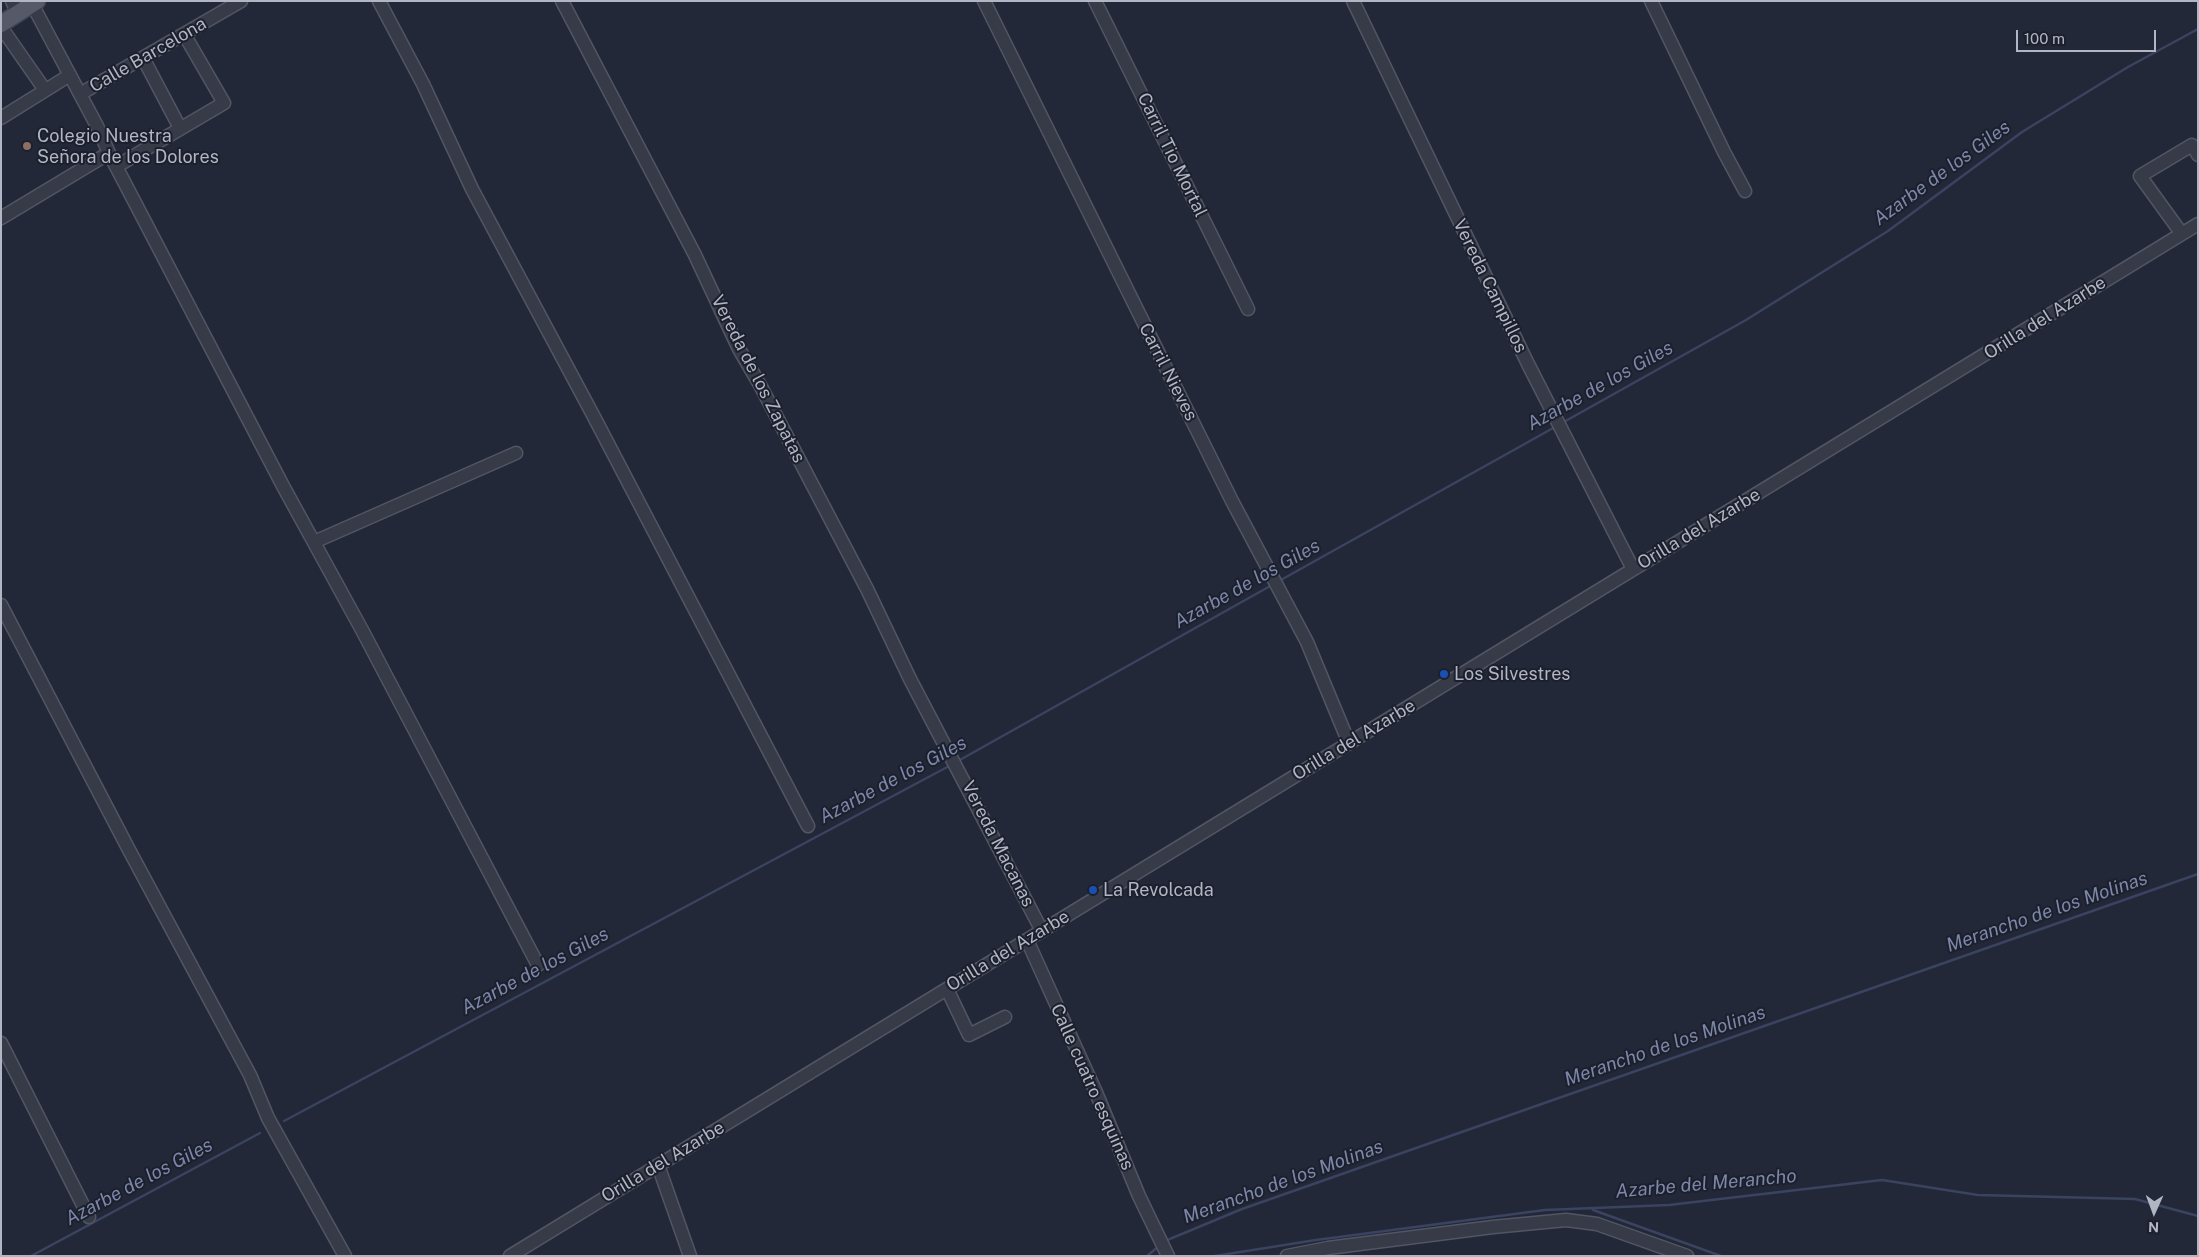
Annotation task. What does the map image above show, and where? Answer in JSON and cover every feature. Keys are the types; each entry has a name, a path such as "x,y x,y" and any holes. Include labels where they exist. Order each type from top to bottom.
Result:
{"main road":[{"path":"1,26 15,7 34,3"}],"street":[{"name":"Calle Barcelona","path":"80,94 241,1"},
{"path":"379,1 423,84 472,189 596,420 808,826"},
{"name":"Vereda de los Zapatas","path":"562,1 696,255 739,348 848,553 910,679 952,758"},
{"name":"Carril Nieves","path":"984,1 1232,501 1307,642 1349,743"},
{"name":"Carril Tio Mortal","path":"1095,1 1248,309"},
{"name":"Vereda Campillos","path":"1353,1 1528,364 1633,569"},
{"path":"1651,1 1721,146 1746,191"},
{"path":"34,3 109,153 538,965"},
{"path":"1,26 45,90"},
{"path":"117,166 224,103 184,34"},
{"path":"143,58 180,128"},
{"path":"1,118 70,75"},
{"path":"2182,234 2140,176 2192,145 2198,155"},
{"path":"1,218 109,153"},
{"name":"Orilla del Azarbe","path":"510,1256 2198,224"},
{"path":"314,542 516,453"},
{"path":"1,605 128,848 250,1075 268,1118 345,1256"},
{"name":"Vereda Macanas","path":"952,758 1042,931"},
{"name":"Calle cuatro esquinas","path":"1027,940 1166,1251"},
{"path":"947,989 970,1035 1005,1017"},
{"path":"1,1043 89,1217"},
{"path":"658,1165 690,1256"},
{"path":"1287,1256 1328,1248 1493,1227 1566,1220 1597,1224 1687,1256"}],"waterway":[{"name":"Azarbe de los Giles","path":"1562,423 1746,320 1888,231 2022,132 2128,67 2198,29"},
{"name":"Azarbe de los Giles","path":"1279,581 1555,427"},
{"name":"Azarbe de los Giles","path":"958,761 1272,585"},
{"name":"Azarbe de los Giles","path":"284,1121 951,765"},
{"name":"Merancho de los Molinas","path":"1165,1241 1242,1209 2198,874"},
{"name":"Azarbe de los Giles","path":"31,1256 260,1133"},
{"name":"Azarbe del Merancho","path":"1215,1256 1316,1240 1545,1210 1669,1205 1882,1180 1978,1195 2135,1199 2198,1216"},
{"path":"1593,1210 1721,1256"},
{"name":"Merancho de los Molinas","path":"1147,1256 1159,1246"}],"place":[{"name":"Colegio Nuestra Señora de los Dolores","path":"27,146"},
{"name":"Los Silvestres","path":"1444,674"},
{"name":"La Revolcada","path":"1093,890"}]}
